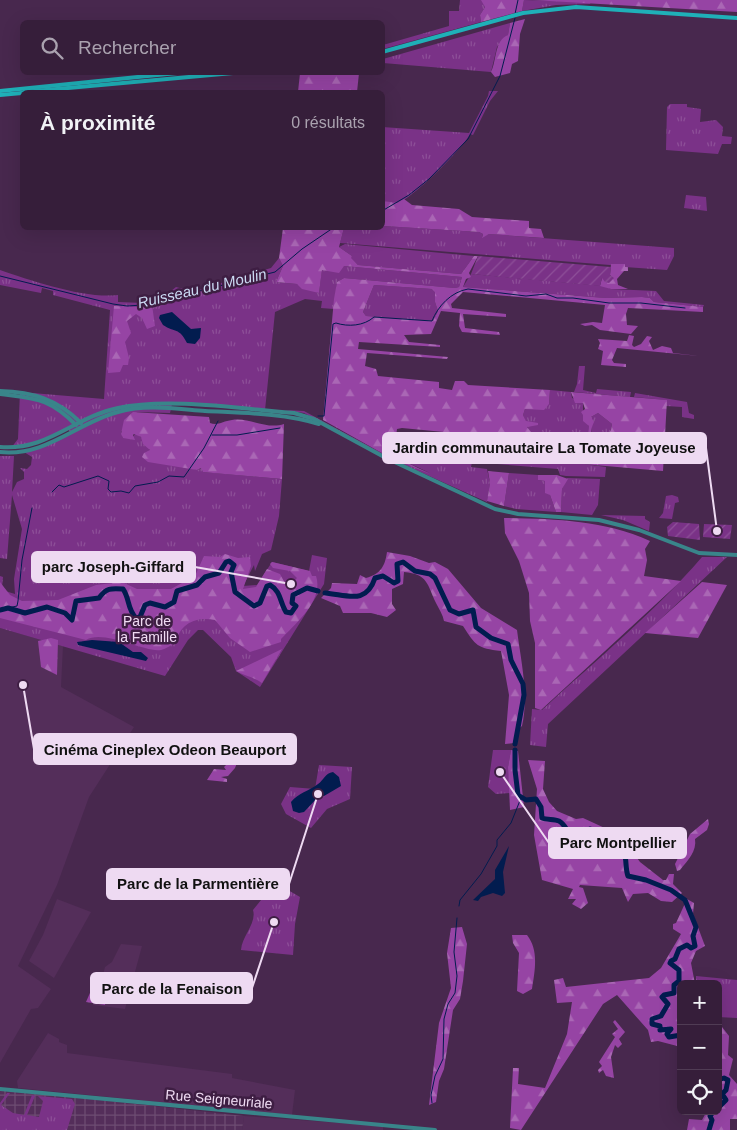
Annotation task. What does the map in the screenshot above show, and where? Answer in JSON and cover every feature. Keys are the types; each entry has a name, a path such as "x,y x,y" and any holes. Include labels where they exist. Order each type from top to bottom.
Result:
{"main road":[{"path":"385,51 523,14 557,8 591,8 737,18"},
{"path":"0,90 156,75"},
{"path":"55,90 212,75"},
{"path":"0,95 20,93"}],"street":[{"path":"0,392 20,392 45,397 65,408 79,425"},
{"path":"0,447 24,447 43,442 116,408 139,404 294,412 308,416 386,458 495,509 518,514 609,521 639,530 699,553 737,556"},
{"path":"0,452 24,452 45,447 79,425"},
{"name":"Rue Seigneuriale","path":"0,1089 435,1130"}],"shaded area":[{"path":"0,628 63,646 61,687 134,727 89,797 57,885 18,966 51,989 38,1008 31,1009 0,1063"},
{"path":"57,899 91,912 54,978 29,961 43,935"},
{"path":"121,944 142,946 125,1009 93,1005 96,974 103,975 105,967 112,962"},
{"path":"48,1033 59,1039 59,1042 67,1045 67,1053 232,1074 232,1078 295,1090 292,1115 18,1088 17,1081"},
{"path":"0,1089 244,1116 242,1130 0,1130"},
{"path":"244,1116 383,1126 383,1130 242,1130"}],"green space":[{"path":"460,0 483,0 485,7 480,15 481,22 385,48 385,44 449,26 449,11 459,11"},
{"path":"481,0 524,0 522,11 481,22 480,15 485,7"},
{"path":"524,0 591,2 590,4 556,5 522,11"},
{"path":"532,0 737,0 737,12"},
{"path":"525,19 520,34 518,61 512,64 510,73 495,77 491,72 500,42 508,35 510,23"},
{"path":"510,23 508,35 497,47 491,72 385,63 385,58"},
{"path":"300,75 359,75 357,90 298,90"},
{"path":"489,91 498,91 490,101 473,135 470,134 466,141 437,172 415,192 398,203 385,202 385,127 469,133"},
{"path":"670,104 687,104 687,107 701,109 700,122 716,120 723,127 722,136 732,137 731,144 722,144 718,154 666,150 667,107"},
{"path":"686,195 706,197 707,211 684,208"},
{"path":"404,199 412,205 459,209 472,217 529,221 529,228 541,229 544,238 489,234 482,238 483,234 479,232 385,226 385,201 397,203"},
{"path":"385,226 479,232 483,234 482,237 489,234 674,248 674,256 667,270 625,267 625,264 610,265 340,243 343,230 385,230"},
{"path":"283,230 343,230 339,247 352,256 351,258 358,265 461,274 474,256 478,256 469,273 471,277 466,279 463,287 606,298 642,297 650,298 654,302 703,307 703,312 628,308 626,314 627,325 638,326 631,334 600,330 592,325 585,326 580,324 602,323 605,305 463,292 451,304 452,308 506,314 506,317 463,314 465,328 499,332 500,335 462,332 459,326 460,313 441,311 431,334 404,335 409,342 440,345 440,347 359,342 358,349 448,357 447,359 367,353 365,366 376,369 378,376 439,382 439,388 452,390 455,381 464,381 468,385 550,390 549,404 544,410 525,409 523,415 526,421 538,423 538,425 527,427 531,432 536,433 526,441 512,441 511,445 516,451 512,454 504,446 500,447 501,451 494,450 490,457 391,450 392,455 430,474 389,457 323,420 334,299 337,282 344,278 455,288 459,287 462,277 344,266 339,273 322,270 319,293 302,289 297,284 276,282 283,266 279,258","holes":["374,285 432,289 435,292 435,302 438,311 433,321 366,316 363,312","397,429 486,436 478,448 395,443"]},
{"path":"345,244 474,256 461,274 358,265 350,258 352,256 339,247"},
{"path":"478,256 611,267 610,275 614,278 609,283 605,282 602,278 600,286 471,274"},
{"path":"279,258 283,266 276,282 297,284 319,293 322,269 344,266 462,277 459,287 455,288 344,278 337,282 334,309 321,308 322,301 305,299 275,312 265,410 172,404 170,413 137,412 121,432 123,438 133,437 135,434 142,438 150,451 147,453 197,470 202,468 203,472 282,479 279,516 271,550 262,554 255,571 254,565 243,586 257,585 272,562 309,571 312,555 327,558 324,584 260,687 236,671 231,657 203,630 198,630 188,640 165,676 0,628 0,576 3,577 2,587 5,591 15,594 14,579 22,529 12,495 7,559 0,558 0,456 14,456 12,492 17,482 24,479 24,472 20,468 27,469 31,465 32,457 24,452 71,433 68,429 43,442 11,448 18,439 20,392 104,399 110,310 53,295 53,291 42,288 41,293 0,285 0,270 75,292 105,296 118,295 118,302 144,303 151,297 165,296 176,287 187,290 198,284 198,290 271,268"},
{"path":"611,264 625,264 625,267 628,267 628,271 624,271 617,279 618,285 628,289 611,289 600,286 602,278 613,278 610,275"},
{"path":"471,274 604,286 611,289 656,291 664,301 704,305 703,307 654,302 650,298 642,297 606,298 463,287"},
{"path":"374,285 432,289 435,291 435,302 438,311 433,321 366,316 363,312"},
{"path":"152,305 155,326 147,329 142,318 136,314 127,321 131,333 125,342 129,358 128,365 123,365 120,372 108,373 114,306 140,307"},
{"path":"629,335 634,336 632,345 634,347 641,344 647,336 652,337 649,341 653,350 662,346 671,348 673,353 699,356 617,348 612,360 614,363 626,364 626,367 601,365 603,351 598,349 600,343 598,339 627,341"},
{"path":"579,366 585,366 583,390 596,393 597,389 631,392 630,397 574,392"},
{"path":"550,390 571,392 572,398 583,403 583,415 589,426 588,442 597,444 592,438 591,417 598,413 612,424 607,436 626,439 627,445 622,453 609,458 598,456 584,464 606,467 605,477 566,476 560,475 558,469 472,462 471,467 487,469 490,483 487,502 387,457 304,413 284,410 304,411 389,457 430,473 391,455 391,450 490,457 494,450 501,450 500,447 511,445 511,441 526,441 531,433 527,427 528,425 538,425 526,422 523,415 525,409 549,404"},
{"path":"571,392 667,400 663,471 583,464 584,460 588,459 616,456 627,445 626,439 614,439 611,441 607,436 612,424 598,413 591,417 594,422 591,433 597,444 597,449 581,447 582,443 587,442 589,426 583,421 581,412 585,409 583,403 575,403"},
{"path":"635,393 687,402 689,413 694,415 694,419 682,417 682,407 666,406 666,400 634,397"},
{"path":"133,412 209,417 210,423 213,424 245,420 265,425 284,424 282,479 203,472 201,468 197,470 148,462 142,457 144,453 150,450 143,444 141,437 134,434 135,440 123,438 121,434 124,420"},
{"path":"488,471 509,473 504,506 487,501 490,483"},
{"path":"509,473 538,475 538,480 545,481 556,512 516,509 504,506"},
{"path":"538,475 557,475 568,479 562,489 561,512 556,512 550,495 545,493 545,481 538,480"},
{"path":"567,478 600,479 598,505 592,515 561,512 562,489"},
{"path":"666,496 678,497 679,502 675,503 672,519 659,518 663,513"},
{"path":"601,515 645,516 645,519 650,522 649,531 623,520"},
{"path":"504,518 578,522 632,534 650,541 645,549 647,560 644,576 681,581 541,710 535,708 535,643 530,621 529,593 519,561 505,533"},
{"path":"673,522 699,524 700,540 668,536 667,527"},
{"path":"704,524 732,525 730,539 703,537"},
{"path":"387,552 410,556 429,563 435,562 448,569 481,608 517,630 524,678 525,702 522,726 517,730 514,743 505,744 509,695 501,651 487,649 478,645 463,626 444,621 426,581 418,575 404,572 403,584 392,589 392,604 396,610 387,617 371,613 343,613 340,606 321,598 331,588 332,583 357,584 360,575 366,578 379,572"},
{"name":"Parc de la Famille","path":"225,554 238,558 250,557 251,566 243,589 256,587 267,569 280,574 285,583 290,585 297,578 290,571 273,568 270,564 272,562 310,571 312,576 316,576 316,594 312,602 301,618 281,639 281,642 250,652 230,638 215,620 202,619 190,622 185,626 178,635 176,642 167,648 154,650 103,637 94,637 86,640 0,618 0,582 10,595 22,601 58,600 96,585 122,582 137,589 171,589 195,576 204,556 220,557"},
{"path":"702,557 727,557 548,724 546,747 530,745 532,709 542,710 645,617"},
{"path":"702,582 727,585 698,638 645,633"},
{"path":"51,638 58,640 57,675 41,667 38,641"},
{"path":"282,649 262,683 236,671"},
{"path":"493,750 511,750 508,767 510,793 496,794 488,787"},
{"path":"511,750 518,751 524,807 510,810 508,767"},
{"path":"232,759 238,760 235,768 228,776 221,777 227,779 227,782 207,780 214,769 226,770 224,767"},
{"path":"528,760 545,761 543,789 549,802 557,811 576,819 583,818 620,835 640,862 663,880 666,880 669,874 674,874 673,884 682,893 672,902 661,901 648,893 633,894 628,902 622,888 580,885 579,887 583,888 588,903 581,909 572,904 576,899 568,899 573,889 542,880 534,835 537,789"},
{"path":"319,765 352,767 350,799 327,809 311,828 286,814 281,804 290,787 315,789"},
{"path":"708,819 707,830 695,839 695,848 680,870 677,871 675,864 690,834"},
{"path":"281,886 300,897 295,924 293,955 241,950 253,920 253,910 270,889 276,890"},
{"path":"687,899 694,903 693,914 705,946 696,951 691,963 694,980 677,980 677,1046 658,1041 651,1042 648,1030 617,995 603,1004 521,1130 510,1128 513,1068 519,1068 518,1084 545,1088 567,1034 572,1002 557,1003 554,980 563,978 566,987 649,978 661,968 681,934 673,929 673,924 676,923"},
{"path":"462,927 467,944 460,999 453,1010 444,1069 439,1081 436,1102 429,1105 439,1023 451,988 447,953 451,928"},
{"path":"512,935 527,935 535,954 532,989 523,994 517,991 519,953 513,943"},
{"path":"696,976 737,980 737,1018 722,1017 722,980 696,980"},
{"path":"737,983 737,1014 722,1011 722,992"},
{"path":"93,986 107,989 105,1005 86,1002"},
{"path":"615,1020 625,1032 619,1039 622,1044 618,1048 615,1045 611,1057 614,1078 606,1076 603,1070 599,1073 598,1070 602,1066 599,1062 615,1037 612,1034 618,1029 613,1022"},
{"path":"722,1027 729,1036 728,1055 733,1059 729,1075 737,1084 737,1119 730,1119 730,1130 687,1130 689,1119 702,1120 705,1115 722,1115"},
{"path":"7,1093 10,1093 1,1105 13,1113 24,1115 32,1095 35,1096 27,1115 39,1117 43,1101 38,1096 72,1099 75,1104 67,1130 0,1130 0,1103"}],"water":[{"path":"172,312 191,329 201,328 200,338 195,344 187,343 179,332 163,325 159,318 160,315"},
{"path":"92,640 119,642 133,652 141,652 148,658 146,661 78,645 77,642"},
{"path":"333,772 339,777 341,786 324,796 319,796 304,812 293,811 291,802 294,799"},
{"path":"509,846 503,872 505,893 502,896 493,893 481,897 478,901 473,900 495,879 495,870"}],"waterway":[{"name":"Ruisseau du Moulin","path":"515,14 518,0"},
{"name":"Ruisseau du Moulin","path":"385,209 409,195 429,179 468,139 500,76 515,18"},
{"name":"Ruisseau du Moulin","path":"0,276 113,304 127,306 143,305 275,272 302,249 330,230"},
{"path":"318,416 324,416 333,324 336,323 356,325 374,317 432,321 446,300 456,293 468,289 526,296 546,294 557,298 573,298 609,303 641,303 685,308"},
{"path":"52,492 59,485 64,487 98,476 109,481 108,489 111,492 121,491 129,493 135,486 158,482 169,476 184,477 204,448 218,421"},
{"path":"212,435 237,435 280,428"},
{"path":"8,608 17,606 22,560 32,508"},
{"path":"0,610 8,608 25,613 47,607 65,613 72,620 76,601 99,598 107,590 123,589 131,611 136,618 140,617 145,605 150,603 165,607 174,602 177,591 197,585 205,577 219,573 226,562 229,561 234,565 231,572 235,592 254,606 260,603 267,586 270,585 276,590 286,612 291,613 296,606 292,603 293,595 307,588 318,591"},
{"path":"325,593 349,596 361,595 367,592 375,578 383,576 394,583 398,581 397,564 403,562 415,571 430,574 435,578 450,610 459,614 473,610 476,627 491,638 508,644 511,660 523,684 524,695 515,744"},
{"path":"515,750 518,795 526,800 536,799 541,807 542,818 559,821 572,837 579,842 590,829 598,833 622,849 628,876 646,880 671,890 685,900 696,927 693,936 695,946 691,948 687,945 679,949 675,959 671,961 670,963 679,970 679,981 674,985 674,993 662,997 668,1004 661,1016 652,1019 652,1024 660,1026 660,1030 671,1029 667,1034 669,1037 677,1036"},
{"path":"459,906 460,900 481,874 497,846 497,840 511,823 521,798"},
{"path":"432,1103 431,1095 435,1076 443,1059 444,1019 448,1004 455,993 457,976 454,952 457,918"},
{"path":"722,1079 728,1080 726,1090 722,1094"},
{"path":"722,1094 726,1100 722,1104"},
{"path":"709,1130 712,1120 711,1115"}],"place":[{"name":"Jardin communautaire La Tomate Joyeuse","path":"717,531"},
{"name":"parc Joseph-Giffard","path":"291,584"},
{"name":"Cinéma Cineplex Odeon Beauport","path":"23,685"},
{"name":"Parc Montpellier","path":"500,772"},
{"name":"Parc de la Parmentière","path":"318,794"},
{"name":"Parc de la Fenaison","path":"274,922"}]}
